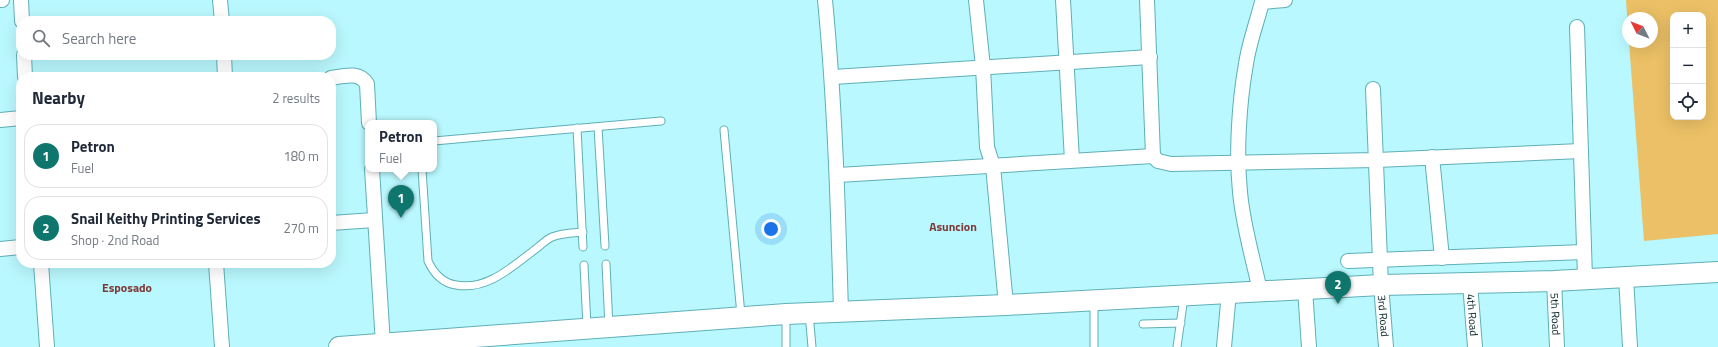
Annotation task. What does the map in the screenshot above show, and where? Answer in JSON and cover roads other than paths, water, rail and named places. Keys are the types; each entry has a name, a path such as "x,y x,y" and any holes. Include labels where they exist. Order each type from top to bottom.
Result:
{"main road":[{"path":"339,347 786,314 1006,305 1381,285 1554,281 1585,278 1718,272"}],"street":[{"path":"21,0 22,16"},
{"path":"220,0 222,16"},
{"path":"825,0 832,77 838,175 841,312"},
{"path":"976,0 983,67 987,147 993,166 1006,305"},
{"path":"1063,0 1072,160"},
{"path":"1147,0 1153,156 1158,161 1171,164 1377,160 1581,151"},
{"path":"1260,291 1242,212 1238,163 1246,63 1262,1 1285,0"},
{"path":"1577,27 1585,278"},
{"path":"832,77 1150,57"},
{"path":"24,60 25,72"},
{"path":"224,60 225,72"},
{"path":"336,77 355,75 364,79 367,84 369,120"},
{"name":"3rd Road","path":"1373,89 1381,285 1386,347"},
{"path":"0,120 16,118"},
{"path":"838,175 1153,156"},
{"path":"1432,157 1442,258"},
{"path":"372,172 383,344"},
{"path":"336,223 374,220"},
{"path":"0,249 16,248"},
{"path":"1348,261 1380,261 1584,252"},
{"path":"41,268 47,347"},
{"path":"216,268 222,347"},
{"path":"1626,277 1630,347"},
{"name":"5th Road","path":"1554,281 1557,347"},
{"name":"4th Road","path":"1470,283 1475,347"},
{"path":"1305,289 1309,347"},
{"path":"1224,347 1229,292"}],"lane":[{"path":"437,141 661,121"},
{"path":"598,127 605,246"},
{"path":"577,128 583,247"},
{"path":"724,130 741,317"},
{"path":"422,172 428,261 432,271 448,284 477,286 490,281 551,238 565,233 582,232"},
{"path":"606,264 609,327"},
{"path":"584,265 588,329"},
{"path":"1177,347 1184,295"},
{"path":"1094,300 1094,347"},
{"path":"809,313 812,347"},
{"path":"786,314 786,347"},
{"path":"1143,324 1181,323"}],"place":[{"name":"Petron","path":"401,218"},
{"name":"Snail Keithy Printing Services","path":"1338,304"}],"district":[{"name":"Asuncion","path":"953,226"},
{"name":"Esposado","path":"127,287"}]}
